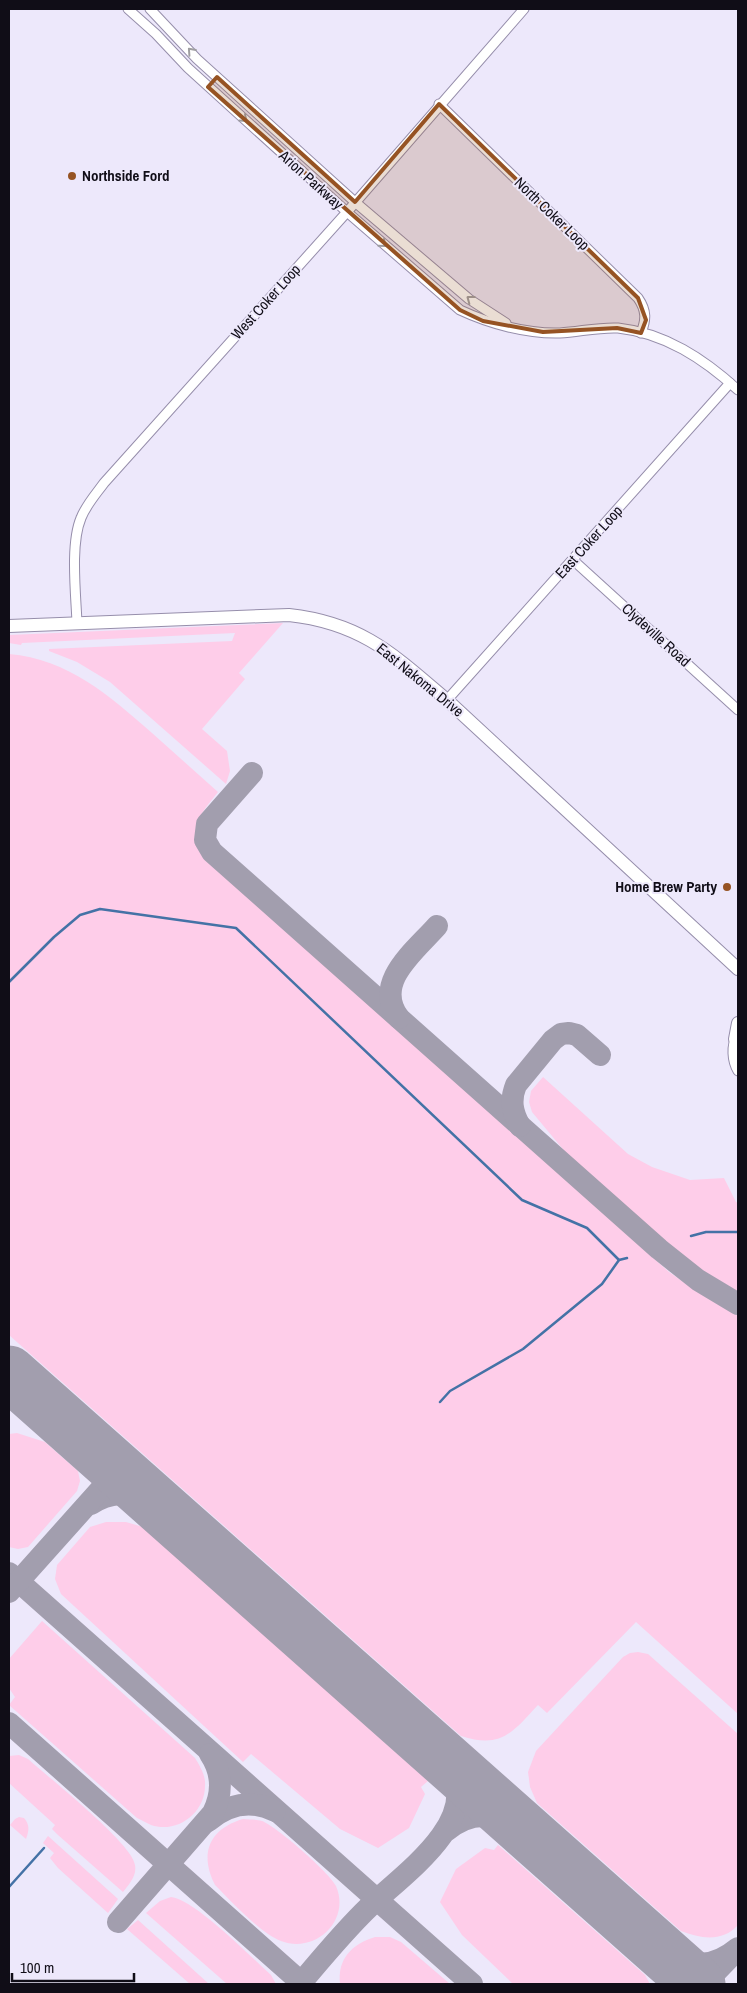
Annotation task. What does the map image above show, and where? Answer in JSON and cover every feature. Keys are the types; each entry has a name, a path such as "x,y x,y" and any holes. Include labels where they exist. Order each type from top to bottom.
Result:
{"main road":[{"name":"East Nakoma Drive","path":"9,626 268,615 309,618 348,628 383,647 448,700 736,967"},
{"path":"736,967 738,980"},
{"path":"737,1036 738,1023"}],"street":[{"name":"Arion Parkway","path":"128,9 208,87 346,212 460,310 482,321 543,332 618,328 641,332 683,348 704,361 738,390"},
{"name":"Arion Parkway","path":"150,9 197,59 356,202 469,299 511,326"},
{"name":"West Coker Loop","path":"76,624 77,533 80,519 91,500 104,483 356,202 439,104 524,9"},
{"path":"208,87 217,77"},
{"name":"North Coker Loop","path":"439,104 638,298 642,304 646,320 641,332"},
{"name":"East Coker Loop","path":"448,700 730,383"},
{"name":"Clydeville Road","path":"573,560 738,710"},
{"path":"737,1036 733,1047 734,1060 738,1071"}],"highlighted area":[{"path":"217,77 355,202 439,104 638,298 646,320 641,333 617,328 543,332 483,321 460,310 208,87"}],"shaded area":[{"path":"283,623 239,673 245,679 202,729 227,751 230,771 226,784 110,682 77,662 49,651 49,649 232,641 235,633 22,643 21,645 9,643 9,635"},
{"path":"9,654 30,657 50,663 87,681 136,719 218,792 201,814 196,829 198,846 202,856 669,1272 738,1316 738,1714 636,1622 547,1713 538,1705 513,1731 496,1739 486,1741 461,1736 9,1335"},
{"path":"543,1077 628,1154 652,1167 690,1180 724,1178 738,1203 738,1294 717,1284 686,1260 572,1160 532,1112 529,1102 531,1091"},
{"path":"17,1433 45,1442 78,1471 80,1481 77,1491 28,1547 18,1549 9,1547 9,1434"},
{"path":"106,1522 126,1522 143,1527 428,1781 421,1787 425,1794 409,1828 378,1848 340,1829 251,1754 243,1762 61,1594 55,1579 57,1565 90,1527"},
{"path":"42,1621 195,1758 204,1775 204,1796 195,1813 188,1819 180,1824 161,1827 151,1825 137,1818 9,1705 15,1697 9,1688 9,1659"},
{"path":"630,1653 648,1654 738,1734 738,1925 726,1934 704,1937 681,1931 537,1803 530,1787 528,1772 536,1751 623,1657"},
{"path":"19,1755 28,1759 106,1827 131,1855 135,1865 135,1873 123,1892 58,1835 52,1829 55,1825 9,1783 9,1756"},
{"path":"19,1817 24,1818 28,1826 26,1839 10,1825"},
{"path":"243,1819 262,1821 279,1831 314,1861 336,1886 339,1911 327,1931 317,1939 306,1943 294,1944 273,1937 264,1932 215,1885 208,1863 210,1844 222,1829 231,1823"},
{"path":"48,1836 118,1899 108,1913 58,1868 50,1858 54,1853 43,1843"},
{"path":"498,1845 645,1975 650,1984 513,1984 462,1935 440,1902 456,1869 485,1848 494,1850"},
{"path":"171,1897 181,1900 207,1918 271,1975 276,1984 227,1984 146,1913 160,1901"},
{"path":"138,1920 209,1984 190,1984 127,1929"},
{"path":"375,1937 390,1937 401,1942 450,1984 340,1984 341,1967 348,1954 359,1944"}],"waterway":[{"path":"9,982 54,937 80,915 100,909 236,928 522,1200 587,1228 619,1260"},
{"path":"691,1236 706,1232 738,1232"},
{"path":"440,1402 450,1391 523,1349 602,1284 619,1260 627,1258"},
{"path":"9,1887 44,1848"}],"taxiway":[{"path":"252,773 207,824 205,840 212,852 659,1249 698,1280 738,1304"},
{"path":"399,1018 392,1005 390,992 393,980 408,957 437,926"},
{"path":"520,1126 513,1106 516,1085 553,1040 561,1034 577,1035 600,1055"},
{"path":"9,1382 14,1377"},
{"path":"9,1592 118,1470"},
{"path":"91,1504 112,1495 127,1494 150,1501 165,1511"},
{"path":"9,1573 472,1984"},
{"path":"9,1723 303,1984"},
{"path":"118,1922 213,1813 220,1790 220,1783 217,1768 210,1754"},
{"path":"300,1984 369,1907 416,1865 445,1830 454,1812 458,1792 452,1770 439,1755"},
{"path":"208,1821 216,1815 240,1805 257,1805 275,1811"},
{"path":"446,1831 466,1819 484,1816 494,1817 524,1829"},
{"path":"661,1951 682,1960 700,1964 718,1960 738,1948"},
{"path":"661,1951 672,1966 678,1984"},
{"path":"704,1984 731,1956"}],"runway":[{"path":"9,1373 698,1984"}],"place":[{"name":"Northside Ford","path":"72,176"},
{"name":"Home Brew Party","path":"727,887"}]}
